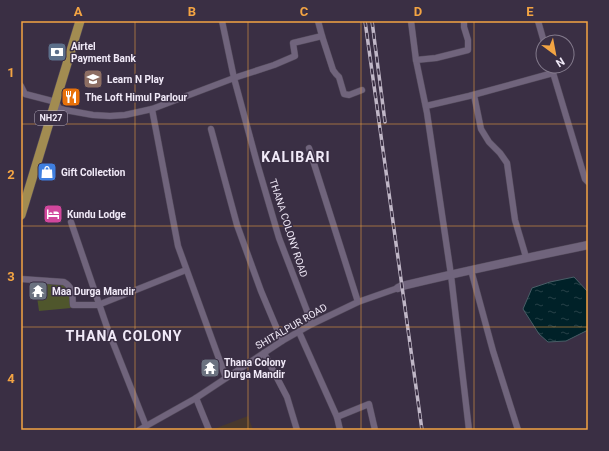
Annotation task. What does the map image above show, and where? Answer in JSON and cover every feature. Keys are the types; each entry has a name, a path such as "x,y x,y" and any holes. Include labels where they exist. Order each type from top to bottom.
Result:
{"main road":[{"name":"NH27","path":"21,215 80,21"}],"street":[{"name":"THANA COLONY ROAD","path":"222,21 234,78 279,238 312,324"},
{"path":"318,21 333,70 339,77 344,94 349,95 362,90"},
{"path":"411,21 416,60 426,106 451,275 469,430"},
{"path":"416,60 436,58 468,50 468,40 464,27 464,21"},
{"path":"538,21 542,34"},
{"path":"21,86 24,94 56,102 59,108 65,110 94,115 125,115 152,109 234,78 274,65 295,56 292,43 322,36"},
{"path":"426,106 474,95 549,74"},
{"path":"553,74 585,179 588,182"},
{"path":"474,95 481,130 507,163 515,220 526,257"},
{"path":"152,109 178,246 226,378"},
{"path":"211,129 237,225 261,291 282,341"},
{"path":"309,148 358,302"},
{"path":"71,222 98,304 146,426"},
{"path":"398,288 526,257 588,245"},
{"path":"21,279 64,282 72,290 74,305 98,304 186,270"},
{"path":"471,270 493,351 518,430"},
{"name":"SHITALPUR ROAD","path":"139,430 196,398 282,341 312,324 358,302 398,288"},
{"path":"299,332 336,417 340,430"},
{"path":"264,353 287,397 297,430"},
{"path":"196,398 209,430"},
{"path":"336,417 369,404 375,430"}],"shaded area":[{"name":"Learn N Play","path":"83,73 101,74 100,84 84,83 85,76"},
{"path":"248,416 253,430 211,430"}],"green space":[{"path":"44,282 64,284 70,291 71,308 39,311 37,297 43,296"}],"water":[{"path":"574,277 588,292 588,330 566,341 548,342 539,334 523,309 532,288 550,282"}],"railway":[{"path":"365,21 422,430"},
{"path":"372,21 385,122"}],"place":[{"name":"Airtel Payment Bank","path":"57,52"},
{"name":"Learn N Play","path":"93,79"},
{"name":"The Loft Himul Parlour","path":"71,97"},
{"name":"Gift Collection","path":"47,172"},
{"name":"Kundu Lodge","path":"53,214"},
{"name":"Maa Durga Mandir","path":"38,291"},
{"name":"Thana Colony Durga Mandir","path":"210,368"}],"district":[{"name":"KALIBARI","path":"296,157"},
{"name":"THANA COLONY","path":"124,336"}]}
